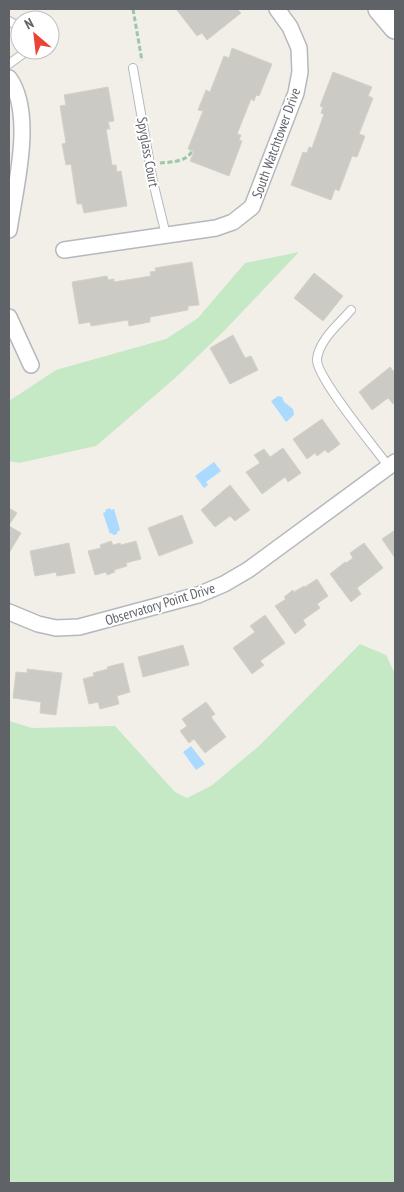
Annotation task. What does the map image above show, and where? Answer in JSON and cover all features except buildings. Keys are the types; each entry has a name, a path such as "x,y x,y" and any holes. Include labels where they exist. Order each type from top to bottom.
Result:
{"main road":[{"path":"380,9 395,28"}],"street":[{"name":"South Watchtower Drive","path":"64,250 216,228 233,222 252,207 296,93 300,72 299,48 296,38 278,9"},
{"path":"9,78 17,96 22,119 21,150 9,230"},
{"path":"9,317 31,364"},
{"name":"Observatory Point Drive","path":"9,612 38,624 56,628 79,627 198,595 224,584 248,570 392,464"}],"lane":[{"name":"Spyglass Court","path":"133,68 150,165 166,235"},
{"path":"352,310 320,347 317,360 318,366 326,382 392,464"}],"path":[{"path":"133,9 143,67 133,68"},
{"path":"150,165 185,159 192,151"}],"green space":[{"path":"299,252 224,331 174,379 96,446 19,463 9,461 9,401 56,370 166,339 198,318 245,263"},
{"path":"360,644 386,655 395,674 395,1183 9,1183 9,721 32,728 115,726 175,792 187,798 211,786 259,746"}],"water":[{"path":"278,396 282,397 284,402 293,409 294,415 286,422 271,401"},
{"path":"214,462 221,471 206,482 208,485 204,488 195,476"},
{"path":"110,508 111,510 114,509 120,530 117,534 113,535 112,533 110,534 103,513"},
{"path":"191,746 205,764 196,770 183,752"}]}
